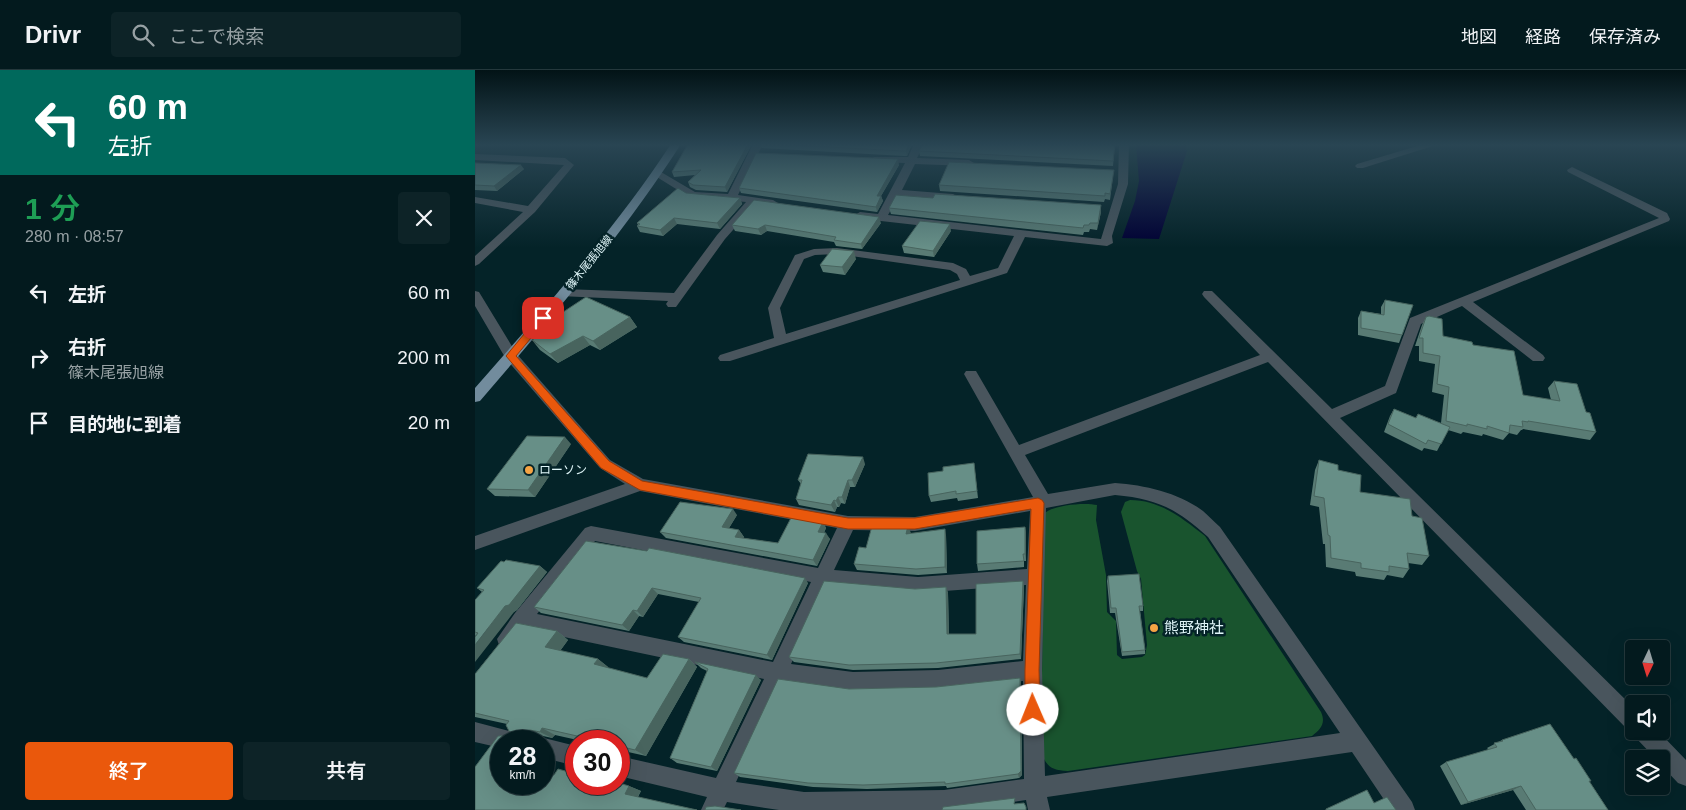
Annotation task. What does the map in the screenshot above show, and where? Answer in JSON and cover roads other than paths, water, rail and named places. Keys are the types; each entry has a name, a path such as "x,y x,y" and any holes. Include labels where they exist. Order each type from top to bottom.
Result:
{"main road":[{"name":"篠木尾張旭線","path":"475,397 619,227 654,179"}],"street":[{"path":"475,262 531,210 558,179"},
{"path":"665,179 693,195 753,200 783,205"},
{"path":"732,198 743,179"},
{"path":"881,218 902,179"},
{"path":"851,214 1107,243 1106,236 1112,208 1123,184 1121,179"},
{"path":"1331,416 1391,389 1415,321 1665,219 1663,215 1589,179"},
{"path":"896,193 963,198"},
{"path":"475,200 531,210"},
{"path":"564,293 675,300 721,237 753,200"},
{"path":"725,358 1003,270 1021,234"},
{"path":"781,339 774,308 799,257 814,252 837,251 953,267 962,272 967,281"},
{"path":"1208,294 1625,713"},
{"path":"475,295 511,356 605,464 640,486 848,523 915,524 1115,488 1133,489 1153,495 1196,515 1214,532 1404,810"},
{"path":"1463,301 1538,358"},
{"path":"1015,452 1270,356"},
{"path":"971,374 1041,502 1032,670 1035,788 1039,810"},
{"path":"475,543 640,486"},
{"path":"712,810 825,576 848,523"},
{"path":"498,650 591,533 825,576 918,585 1036,576"},
{"path":"521,620 777,672 853,682 938,680 1032,670"},
{"path":"475,732 490,736"},
{"path":"1652,740 1686,775"},
{"path":"630,769 721,790 805,803 944,801 1357,741"}],"place":[{"name":"ローソン","path":"529,470"},
{"name":"熊野神社","path":"1154,628"}]}
